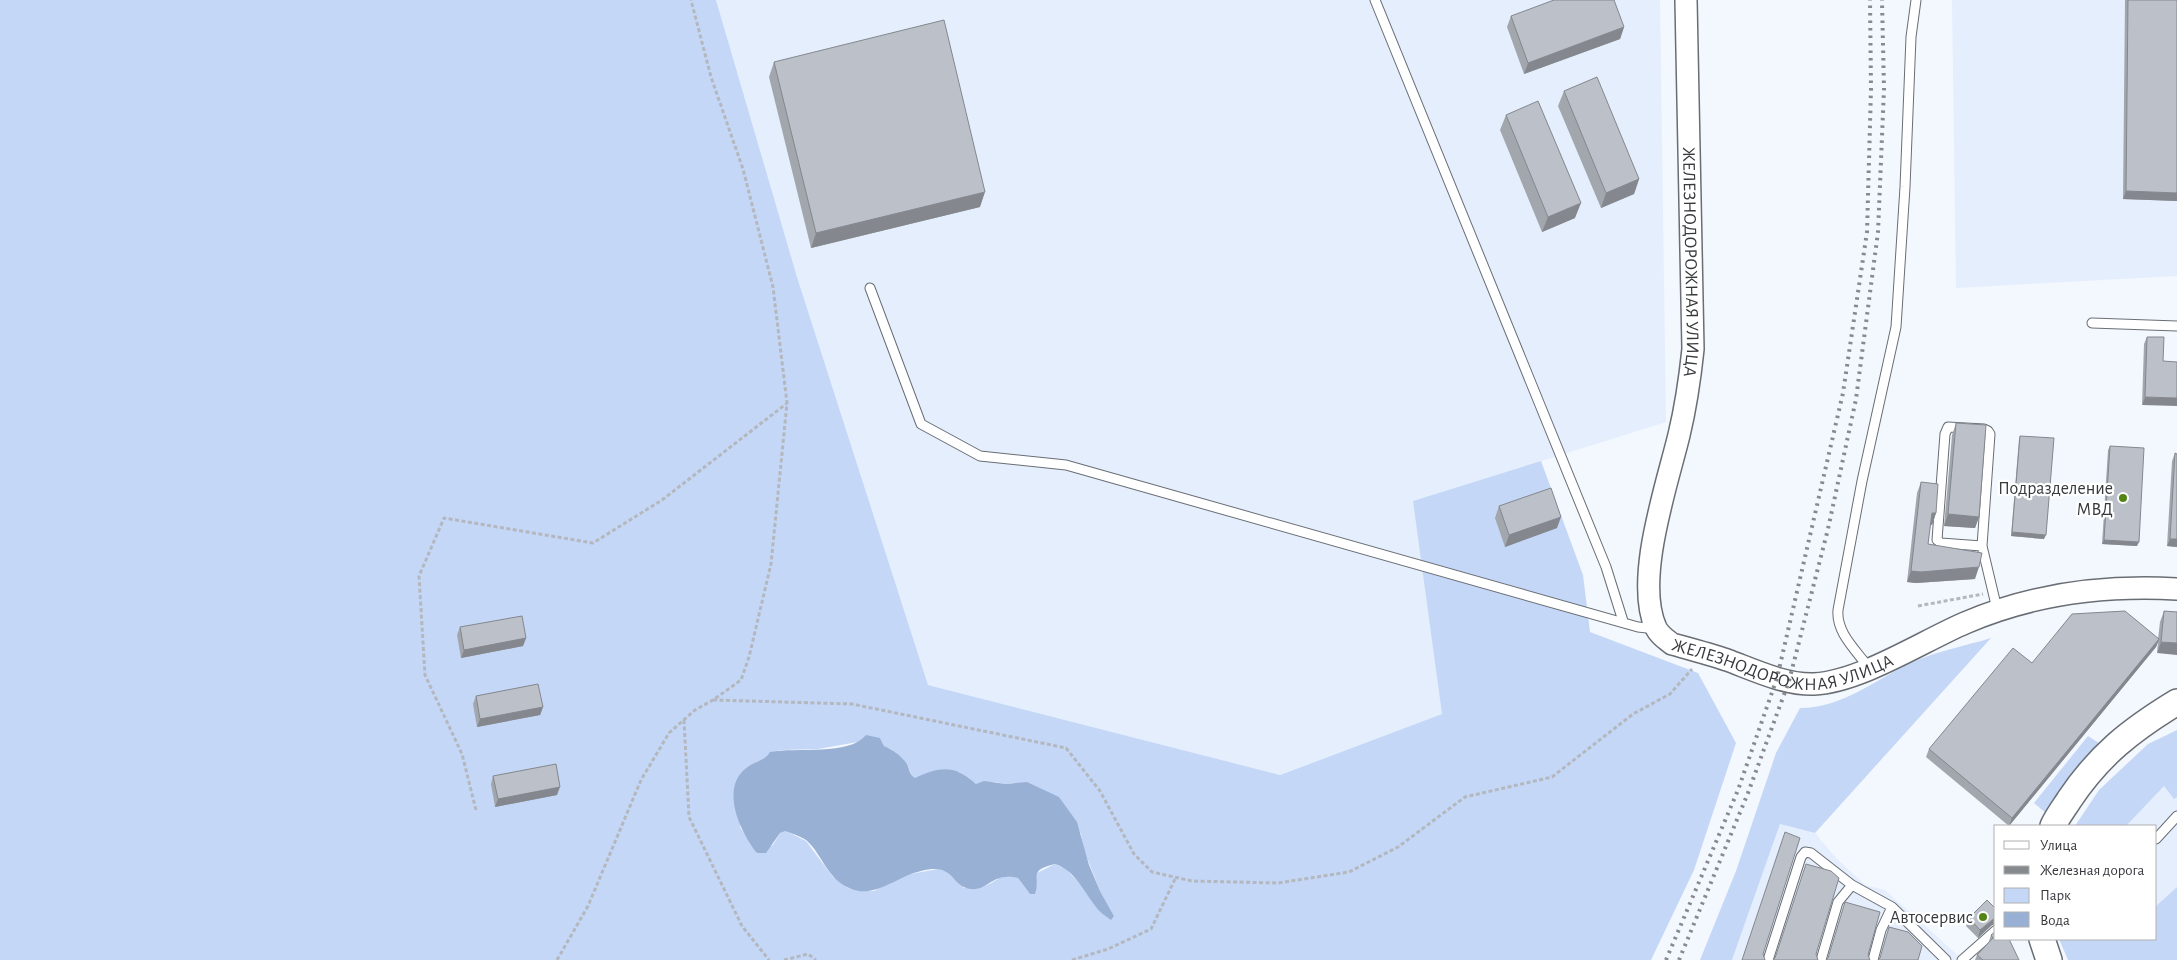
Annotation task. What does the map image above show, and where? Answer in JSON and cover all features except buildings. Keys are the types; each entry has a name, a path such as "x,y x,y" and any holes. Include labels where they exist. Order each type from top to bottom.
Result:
{"main road":[{"path":"2054,825 2080,784 2108,752 2140,724 2177,702"},
{"path":"2034,940 2035,960"},
{"path":"2042,940 2049,960"}],"street":[{"name":"ЖЕЛЕЗНОДОРОЖНАЯ УЛИЦА","path":"1686,0 1693,349 1687,399 1654,536 1649,591 1652,618 1662,637 1672,644 1800,683 1826,682 1869,669 1931,638 1997,609 2029,600 2082,591 2120,588 2177,589"}],"lane":[{"path":"1375,0 1606,567 1623,622"},
{"path":"1869,669 1843,634 1838,616 1862,481 1896,327 1906,187 1911,36 1916,0"},
{"path":"870,288 921,424 980,456 1066,465 1623,622 1638,628 1657,629"},
{"path":"2092,323 2177,326"},
{"path":"1982,546 1941,543 1937,540 1944,434 1948,427 1984,430 1990,433 1982,546 1997,609"},
{"path":"2157,838 2177,816"},
{"path":"1768,960 1802,854 1805,852 1811,853 1852,885 1892,907 1946,960"},
{"path":"1821,960 1838,902 1852,885"},
{"path":"1873,960 1881,930 1892,907"},
{"path":"1962,960 1994,932"}],"path":[{"path":"557,960 588,906 641,780 669,733 695,710 741,680 750,657 771,564 787,403 773,287 743,169 711,77 691,0"},
{"path":"476,810 462,754 425,675 419,576 444,518 593,543 662,500 787,403"},
{"path":"713,700 852,704 1066,748 1100,791 1134,854 1152,872 1192,881 1278,883 1349,872 1398,848 1465,797 1552,777 1634,714 1670,694 1706,654"},
{"path":"684,720 690,817 742,926 769,960"},
{"path":"1072,960 1108,949 1151,929 1176,877"},
{"path":"784,960 808,954 816,960"}],"shaded area":[{"path":"716,0 1660,0 1666,422 1414,501 1442,714 1279,775 928,685 797,277"},
{"path":"1952,0 2177,0 2177,276 1956,288"},
{"path":"2164,785 2174,798 2177,797 2177,887 2157,905 2157,825 2127,825"},
{"path":"1780,824 1815,833 1837,859 1865,885 1885,890 1963,960 1732,960"}],"green space":[{"path":"0,0 716,0 797,277 928,685 1280,775 1442,714 1413,501 1541,461 1583,575 1590,632 1698,673 1736,743 1694,870 1651,960 0,960","holes":["880,738 884,746 903,758 915,778 959,772 976,784 1013,783 1059,797 1081,834 1084,850 1100,891 1114,916 1097,908 1085,889 1066,869 1055,864 1037,873 1035,893 1030,894 1018,878 1006,876 984,886 964,888 949,872 938,869 905,875 874,891 859,891 848,888 833,877 806,841 784,830 773,845 757,853 740,827 755,763 766,758 771,752 782,750 818,749"]},
{"path":"1991,638 1815,833 1780,824 1732,960 1700,960 1736,871 1776,753 1800,708 1816,707 1845,698 1922,658"},
{"path":"2177,730 2177,797 2174,799 2164,786 2127,825 2076,825 2099,790 2148,744"},
{"path":"2088,736 2102,745 2047,814 2034,803"},
{"path":"2177,887 2177,960 2068,960 2059,940 2157,940 2157,905"}],"water":[{"path":"866,735 880,738 884,746 891,749 905,761 915,778 932,771 947,769 961,773 976,784 984,781 1006,784 1027,782 1059,797 1077,822 1089,865 1100,891 1114,916 1111,920 1097,909 1074,876 1055,864 1038,872 1035,894 1030,894 1018,878 1002,877 977,889 971,889 959,884 947,872 932,869 912,874 876,889 858,891 841,884 811,845 801,837 785,831 780,833 766,853 757,853 740,823 734,800 734,788 738,778 745,769 765,758 770,752 821,750 848,746 858,742"}],"railway":[{"path":"1666,960 1738,790 1777,678 1843,393 1867,232 1871,89 1870,0"},
{"path":"1679,960 1748,793 1789,681 1828,529 1856,399 1878,232 1884,89 1882,0"}],"place":[{"name":"Подразделение МВД","path":"2123,498"},
{"name":"Автосервис","path":"1983,917"}]}
